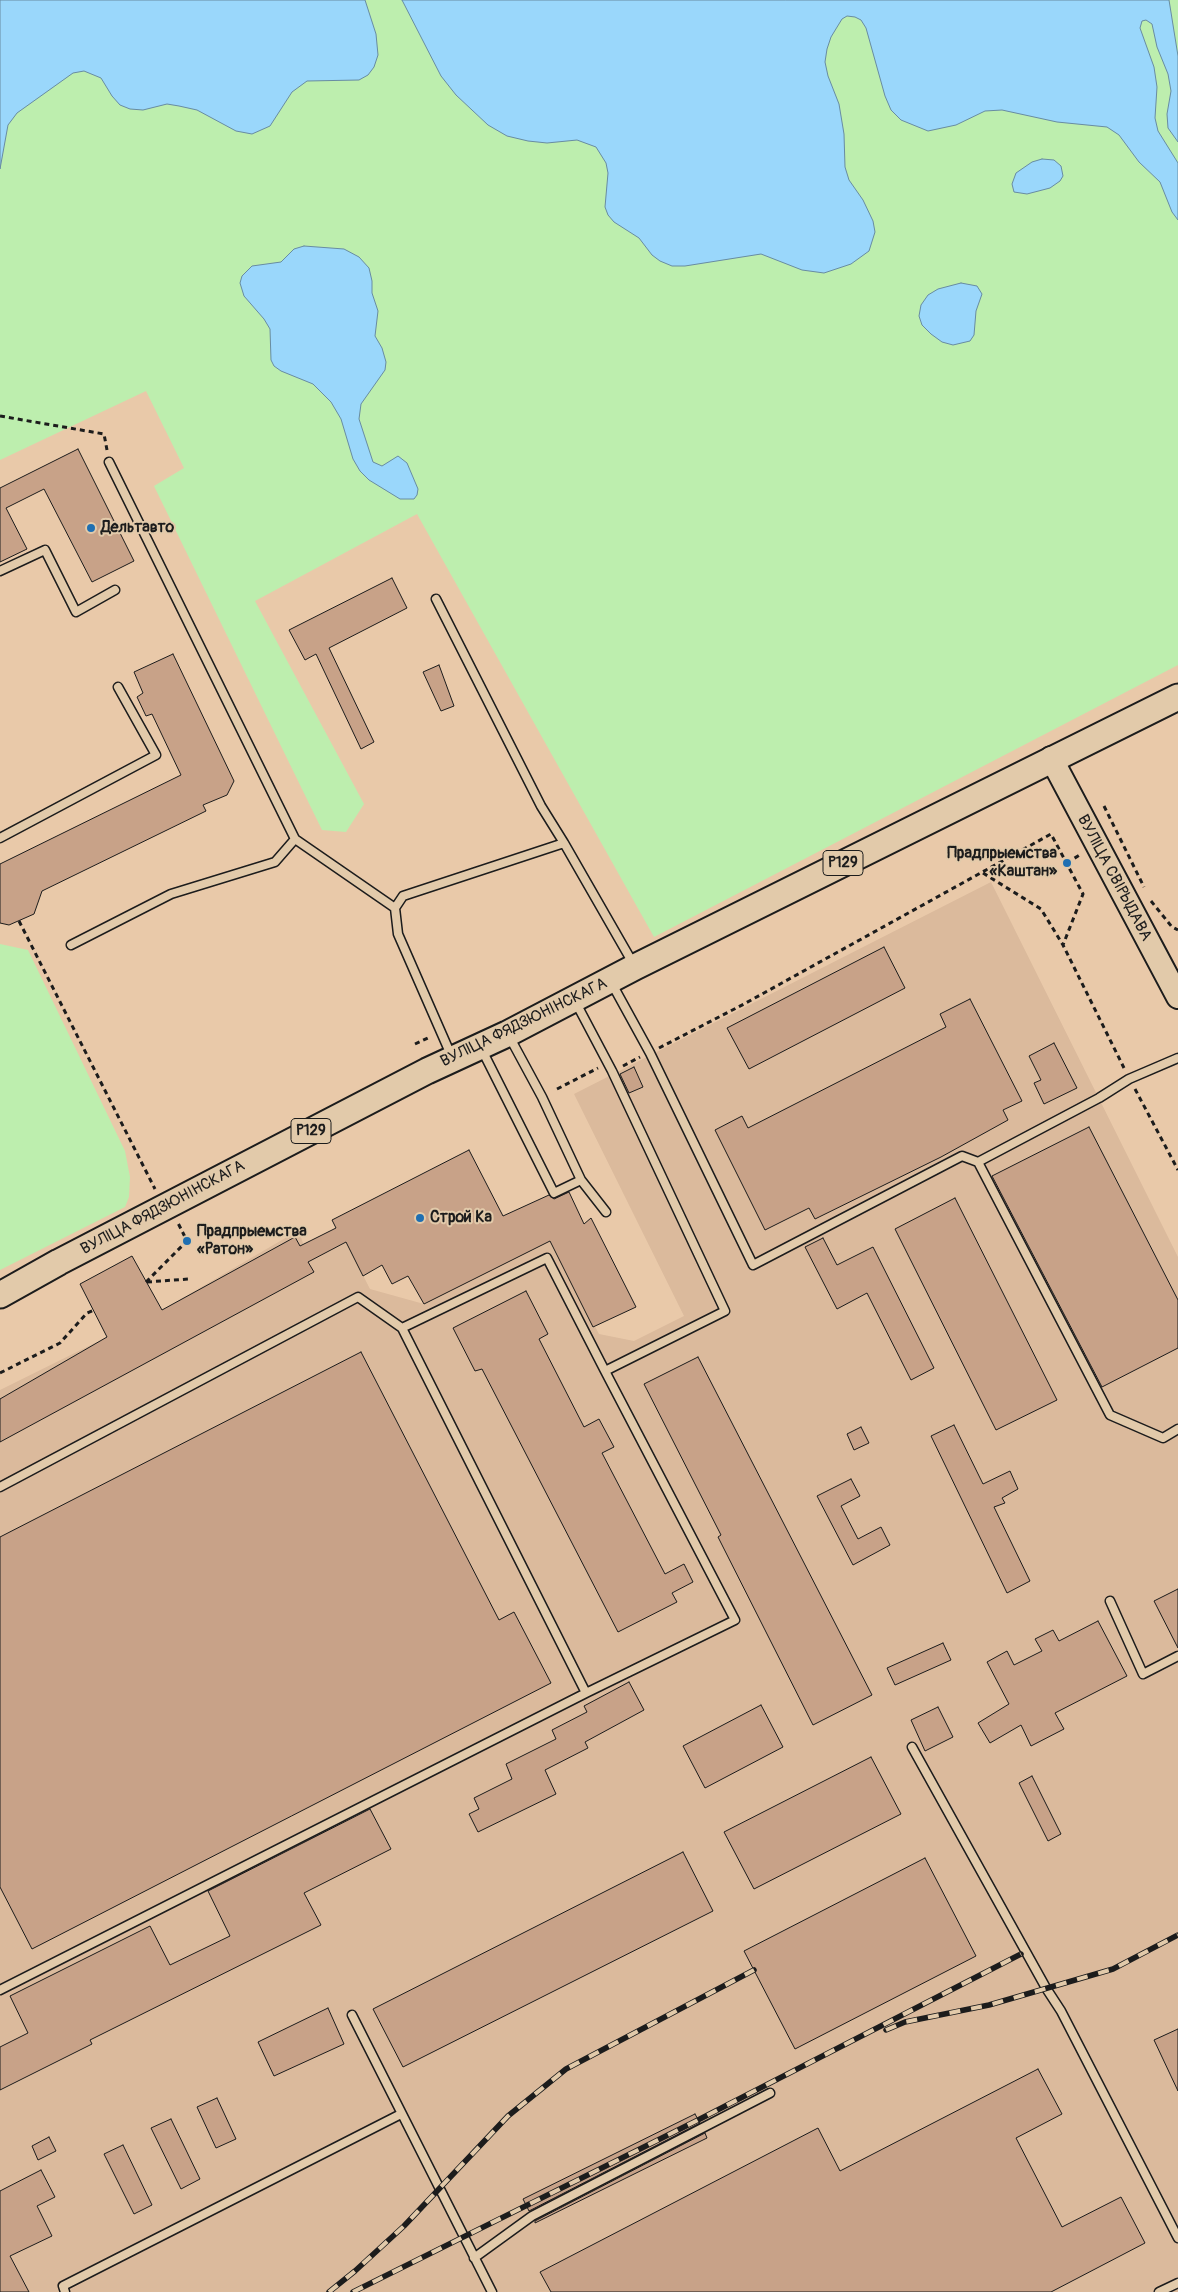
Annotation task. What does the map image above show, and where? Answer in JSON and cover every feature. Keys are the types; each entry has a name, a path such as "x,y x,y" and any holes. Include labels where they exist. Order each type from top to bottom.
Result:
{"main road":[{"name":"Р129","path":"1051,758 1178,696"},
{"name":"ВУЛІЦА ФЯДЗЮНІНСКАГА","path":"0,1296 59,1262 418,1075 507,1034 635,967 1051,758"},
{"name":"ВУЛІЦА СВІРЫДАВА","path":"1051,758 1178,996"}],"lane":[{"path":"109,462 295,838 394,908"},
{"path":"0,572 45,550 76,612 116,590"},
{"path":"436,598 541,806 635,967"},
{"path":"0,838 156,755 118,687"},
{"path":"72,945 171,894 275,862 295,838"},
{"path":"453,1059 398,934 394,908 403,896 564,843"},
{"path":"610,980 650,1053 753,1265 962,1156 978,1162 1110,1416 1162,1438 1178,1429"},
{"path":"574,999 612,1071 725,1311 605,1370"},
{"path":"507,1034 542,1097 581,1180 606,1212"},
{"path":"480,1047 554,1193 581,1180"},
{"path":"978,1162 1099,1098 1129,1079 1178,1058"},
{"path":"0,1990 735,1620 547,1258 402,1328"},
{"path":"0,1487 358,1297 402,1328 586,1694"},
{"path":"1110,1601 1143,1674 1178,1656"},
{"path":"912,1747 1046,1988 1061,2010 1178,2238"},
{"path":"352,2015 492,2292"},
{"path":"474,2258 532,2216 770,2093"},
{"path":"64,2292 63,2286 401,2114"},
{"path":"1159,2292 1178,2283"}],"path":[{"path":"0,416 104,434 109,462"},
{"path":"1104,806 1152,902 1172,927 1178,930"},
{"path":"557,1089 598,1068 612,1071 650,1053 744,1004 1051,834 1083,894 1063,945"},
{"path":"983,873 1041,909 1063,945 1129,1079 1178,1170"},
{"path":"18,922 158,1196"},
{"path":"415,1044 440,1032"},
{"path":"187,1242 146,1282 189,1279"},
{"path":"0,1373 60,1342 88,1313 94,1310"}],"shaded area":[{"path":"991,882 1178,1257 1178,2292 0,2292 0,1390 107,1337 80,1284 132,1256 162,1310 299,1230 308,1261 346,1242 370,1289 424,1304 550,1241 599,1334 634,1341 684,1316 574,1094"}],"green space":[{"path":"0,0 1178,0 1178,665 654,937 417,514 255,601 364,804 346,832 322,830 154,486 184,468 146,391 0,460"},
{"path":"0,944 28,950 125,1151 130,1177 129,1197 125,1207 0,1270"}],"water":[{"path":"0,0 365,0 376,34 378,55 374,67 368,75 359,80 307,81 292,92 270,126 252,134 236,131 197,110 179,106 167,104 143,110 130,109 120,105 101,78 84,71 73,73 17,113 8,125 0,169"},
{"path":"402,0 1169,0 1178,56 1178,142 1168,128 1167,114 1171,91 1168,74 1157,47 1152,24 1146,20 1142,21 1140,28 1154,67 1157,87 1155,118 1158,131 1178,163 1178,220 1172,212 1160,182 1139,162 1119,135 1107,127 1057,122 1002,110 985,111 956,125 928,131 901,120 891,110 885,96 866,28 861,20 847,16 842,19 831,37 825,62 828,76 839,104 844,134 845,167 849,180 863,200 873,221 875,232 869,251 851,264 824,273 802,270 761,254 685,266 672,266 652,255 639,238 614,222 608,215 605,207 608,173 606,163 596,147 577,140 547,143 528,141 507,136 488,125 456,95 441,76"},
{"path":"1042,159 1054,160 1061,166 1063,176 1060,181 1050,188 1027,194 1014,192 1012,184 1016,173 1032,162"},
{"path":"304,246 344,249 359,257 369,268 372,293 378,311 375,336 382,348 386,362 385,370 361,404 359,419 373,462 382,466 398,456 407,463 418,489 414,499 400,499 369,480 360,471 353,459 341,419 331,402 313,384 281,371 274,366 271,360 270,329 244,296 240,283 242,276 252,266 281,262 294,249"},
{"path":"961,283 977,286 982,294 976,311 974,335 970,341 953,345 942,342 931,334 922,325 919,316 921,305 928,295 938,289"}],"building":[{"name":"Дельтавто","path":"78,449 134,561 92,582 44,489 6,508 27,549 0,562 0,488"},
{"path":"392,578 407,608 329,648 374,742 361,749 316,654 305,660 289,630"},
{"path":"173,654 234,781 227,795 203,805 206,811 42,891 34,914 9,925 0,923 0,864 181,775 152,714 146,716 137,697 143,693 134,672"},
{"path":"439,665 454,706 441,711 423,672"},
{"path":"884,947 905,988 749,1069 727,1028"},
{"path":"970,999 1022,1101 1003,1110 1008,1120 941,1157 815,1219 809,1208 765,1230 715,1130 742,1116 748,1128 946,1027 940,1014"},
{"path":"1054,1043 1077,1088 1044,1104 1034,1083 1041,1080 1029,1056"},
{"path":"634,1067 643,1087 629,1093 620,1074"},
{"path":"1089,1127 1178,1300 1178,1348 1102,1387 992,1176"},
{"path":"469,1150 503,1216 549,1195 554,1199 569,1192 584,1224 591,1218 636,1307 593,1327 550,1241 424,1304 408,1276 392,1284 382,1265 363,1276 346,1242 308,1262 314,1272 0,1442 0,1399 107,1337 80,1284 132,1256 162,1310 295,1237 300,1246 336,1228 332,1220"},
{"path":"955,1198 1057,1400 996,1430 895,1229"},
{"path":"823,1238 837,1265 873,1247 934,1368 911,1380 867,1293 837,1309 805,1247"},
{"path":"526,1291 548,1334 539,1339 584,1427 599,1419 614,1447 602,1453 665,1574 684,1564 693,1582 672,1593 677,1602 618,1632 482,1369 475,1371 453,1328"},
{"path":"361,1352 499,1620 514,1612 551,1683 32,1949 0,1887 0,1537"},
{"path":"698,1357 872,1695 813,1725 718,1537 721,1535 644,1384"},
{"path":"954,1425 983,1484 1010,1471 1018,1489 1002,1498 1005,1503 994,1507 1030,1581 1007,1593 931,1436"},
{"path":"861,1427 869,1443 854,1450 847,1434"},
{"path":"851,1479 860,1496 841,1506 858,1539 881,1527 890,1545 853,1565 817,1496"},
{"path":"1178,1589 1178,1648 1154,1601"},
{"path":"1098,1621 1127,1676 1055,1713 1064,1729 1031,1746 1021,1725 990,1743 978,1723 1009,1704 987,1662 1007,1651 1014,1665 1042,1651 1035,1639 1053,1630 1059,1641"},
{"path":"943,1643 951,1660 895,1685 887,1668"},
{"path":"629,1682 644,1710 585,1742 588,1748 545,1770 556,1794 478,1832 469,1814 479,1809 474,1798 512,1779 506,1764 556,1739 552,1730 587,1712 584,1706"},
{"path":"761,1705 783,1747 705,1788 683,1746"},
{"path":"938,1707 953,1737 925,1751 911,1720"},
{"path":"871,1757 901,1814 754,1889 724,1832"},
{"path":"1032,1776 1061,1834 1048,1841 1019,1783"},
{"path":"370,1809 391,1849 304,1893 321,1925 90,2040 92,2044 0,2090 0,2047 28,2033 10,1996 150,1926 170,1965 230,1936 208,1891"},
{"path":"683,1852 713,1911 403,2067 373,2009"},
{"path":"925,1858 976,1956 795,2049 744,1951"},
{"path":"328,2008 344,2044 274,2076 258,2042"},
{"path":"1178,2029 1178,2091 1154,2040"},
{"path":"1038,2069 1062,2114 1016,2138 1062,2227 1121,2197 1145,2243 1051,2292 551,2292 540,2272 818,2128 840,2171"},
{"path":"217,2098 236,2139 216,2148 197,2107"},
{"path":"695,2114 700,2123 529,2211 523,2199"},
{"path":"171,2119 200,2179 181,2189 151,2128"},
{"path":"705,2133 707,2138 535,2223 535,2221"},
{"path":"49,2137 56,2151 38,2160 32,2146"},
{"path":"123,2145 152,2205 134,2214 104,2154"},
{"path":"41,2170 55,2197 37,2206 52,2236 10,2256 29,2292 0,2292 0,2191"}],"railway":[{"path":"886,2030 905,2022 989,2005 1113,1969 1178,1935"},
{"path":"353,2292 698,2120 1021,1954"},
{"path":"329,2292 404,2226 508,2116 566,2069 754,1970"}],"place":[{"name":"Дельтавто","path":"91,528"},
{"name":"Прадпрыемства «Каштан»","path":"1067,863"},
{"name":"Строй Ка","path":"420,1218"},
{"name":"Прадпрыемства «Ратон»","path":"187,1241"}]}
